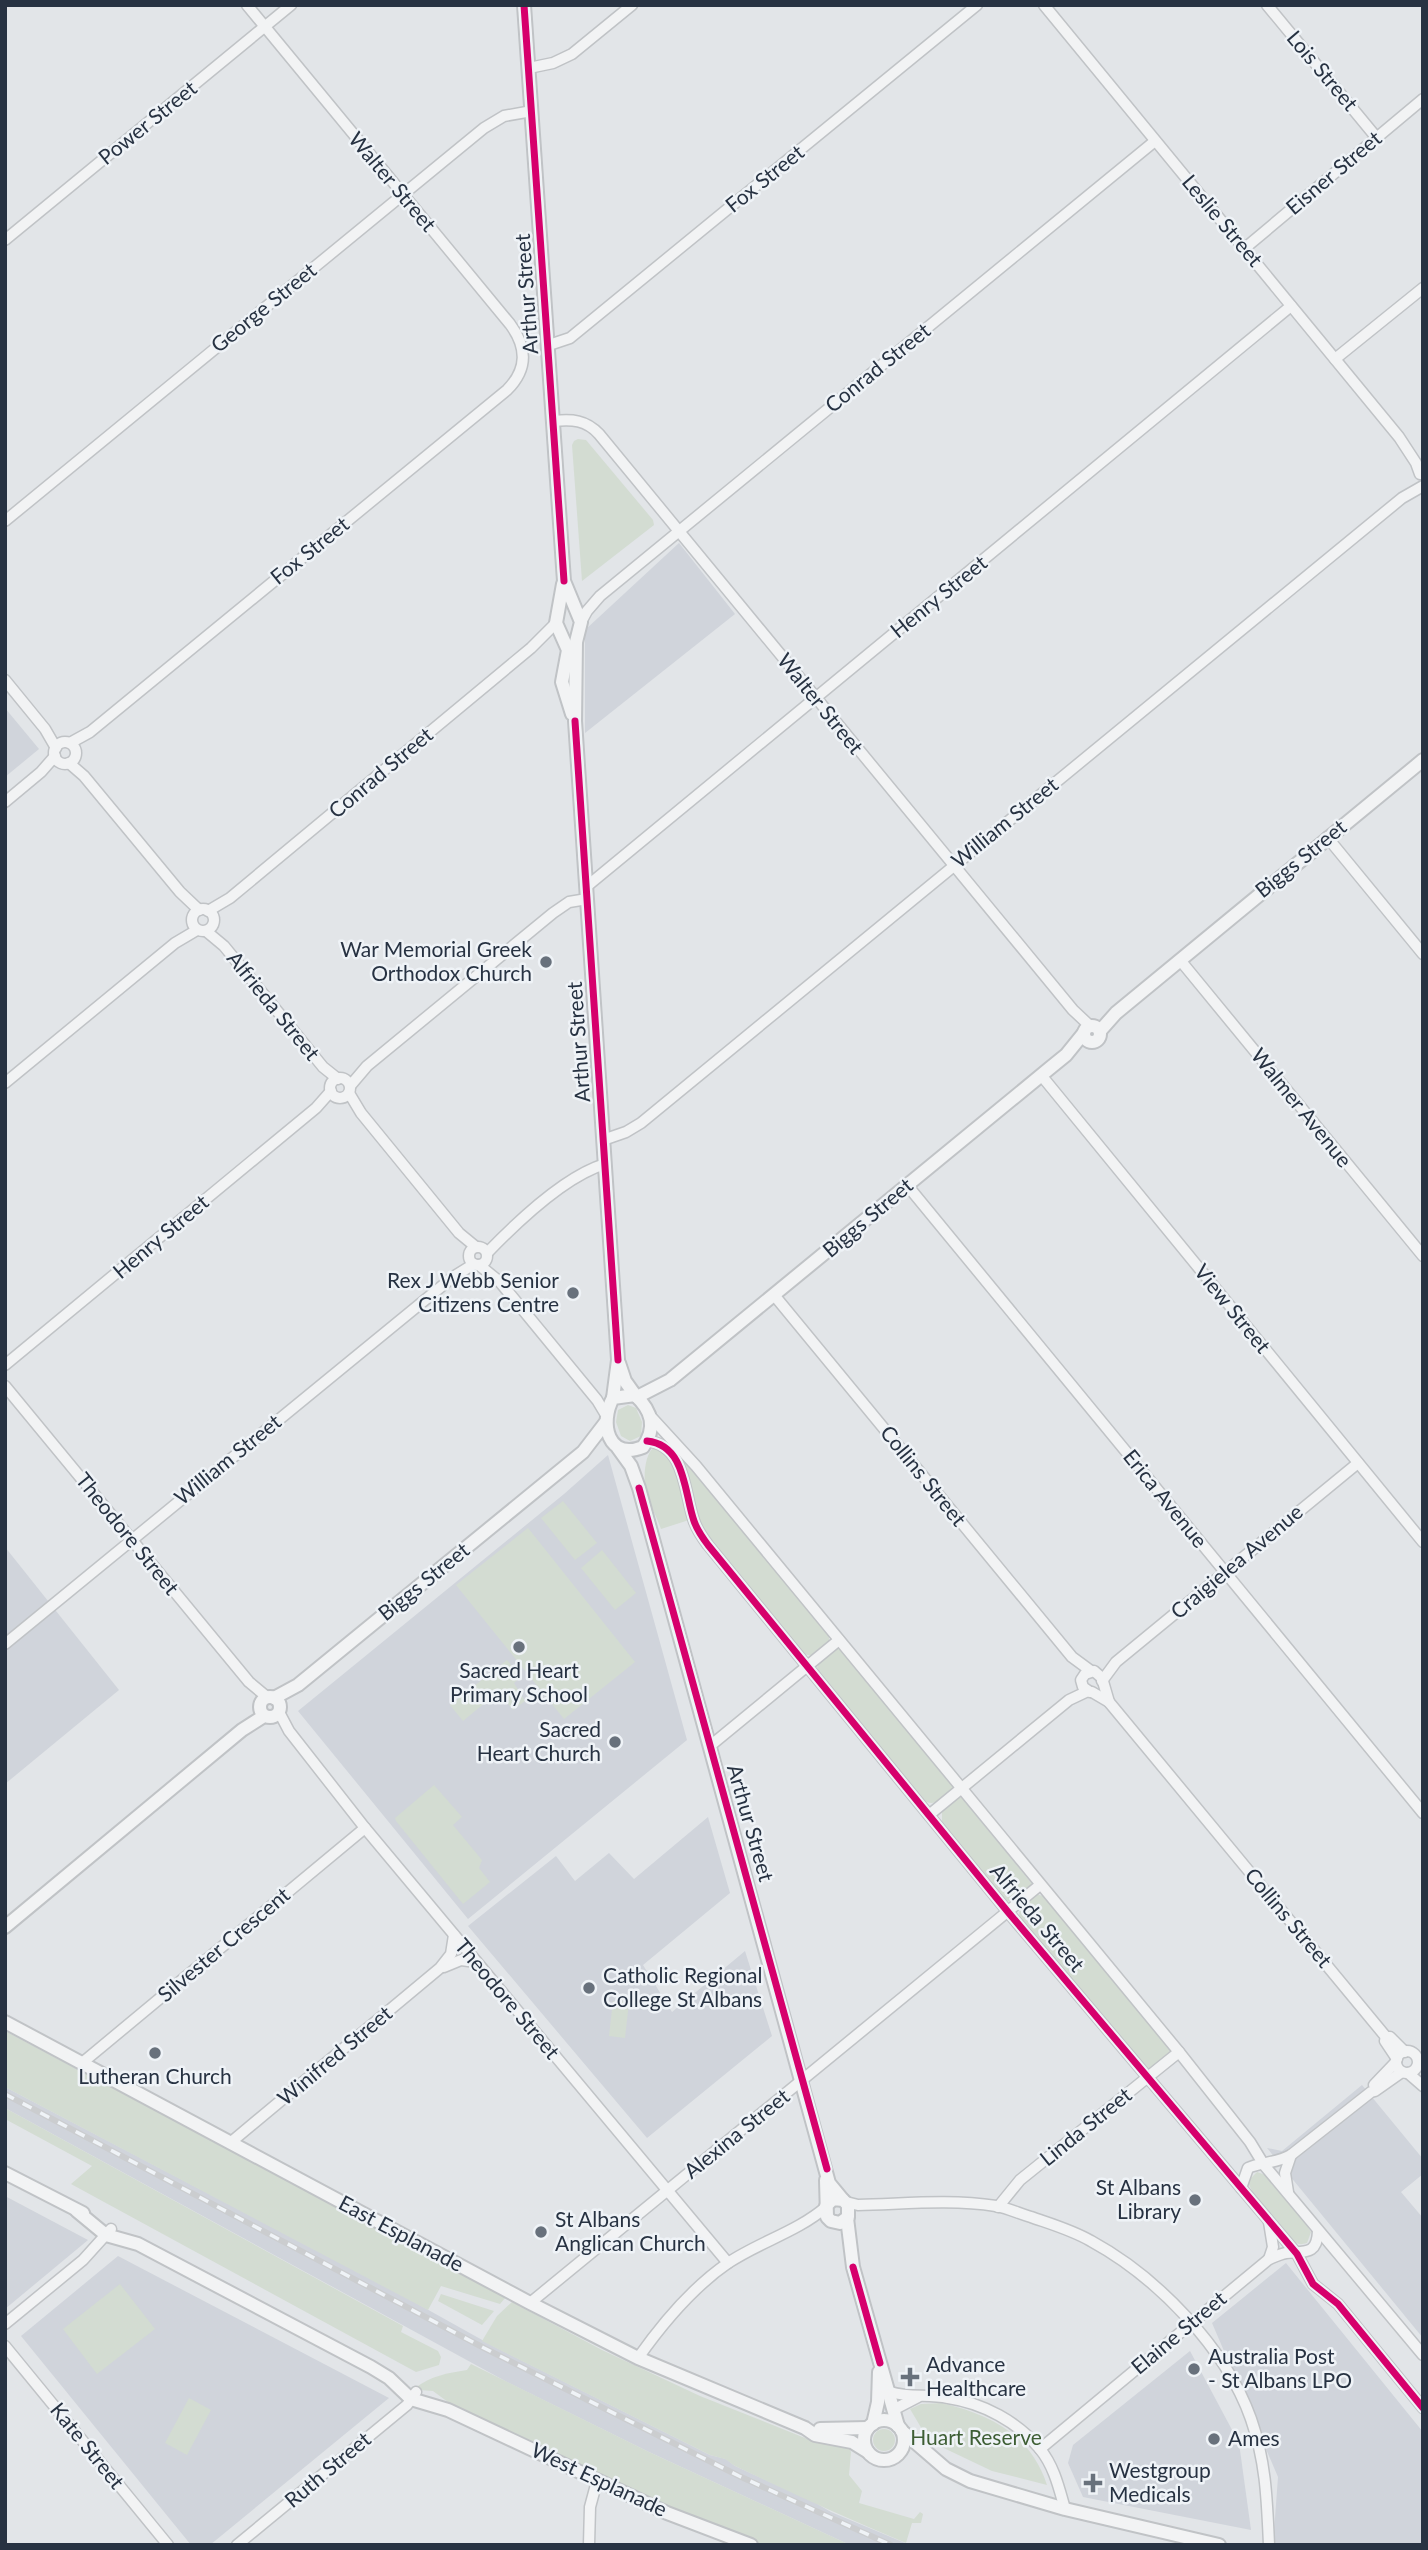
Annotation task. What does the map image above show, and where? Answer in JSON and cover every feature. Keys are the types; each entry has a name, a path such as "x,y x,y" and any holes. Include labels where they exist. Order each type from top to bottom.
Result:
{"street":[{"name":"Walter Street","path":"247,5 514,330 521,343 523,365"},
{"name":"Power Street","path":"5,240 291,5"},
{"name":"Arthur Street","path":"524,5 564,581 560,628 568,654 562,682 575,721"},
{"path":"529,68 553,63 572,54 632,5"},
{"name":"Fox Street","path":"549,345 570,338 978,5"},
{"name":"Leslie Street","path":"1044,5 1399,437 1422,477"},
{"name":"Lois Street","path":"1267,5 1376,137"},
{"name":"Eisner Street","path":"1245,248 1423,99"},
{"name":"George Street","path":"5,521 494,120 516,112 532,111"},
{"name":"Conrad Street","path":"580,626 587,611 600,596 1155,141"},
{"path":"1335,359 1423,288"},
{"name":"Henry Street","path":"5,1366 562,907 587,893 816,699 1291,306"},
{"name":"Fox Street","path":"5,802 507,390 523,365"},
{"name":"Walter Street","path":"554,421 576,420 593,428 1090,1031"},
{"name":"Leslie Street","path":"1399,437 1423,458"},
{"name":"William Street","path":"603,1140 641,1123 1402,498 1422,477"},
{"name":"Arthur Street","path":"564,581 580,626 576,642 575,721 618,1360 612,1398"},
{"name":"Conrad Street","path":"574,608 600,596"},
{"path":"574,608 562,611 560,628 580,626"},
{"name":"Conrad Street","path":"5,1083 531,648 560,628"},
{"name":"Alfrieda Street","path":"5,680 587,1387 606,1419"},
{"name":"Biggs Street","path":"636,1396 670,1380 1041,1076 1090,1031 1116,1013 1423,760"},
{"path":"1327,838 1423,954"},
{"name":"Walmer Avenue","path":"1180,960 1423,1256"},
{"name":"View Street","path":"1041,1076 1423,1542"},
{"name":"William Street","path":"5,1644 572,1178 587,1169 605,1164"},
{"name":"Erica Avenue","path":"907,1185 1423,1813"},
{"name":"Collins Street","path":"774,1295 1072,1657 1093,1671"},
{"name":"Arthur Street","path":"618,1360 625,1381 636,1396"},
{"name":"Biggs Street","path":"651,1415 657,1398 670,1380"},
{"name":"Theodore Street","path":"5,1386 270,1707 365,1828 728,2263"},
{"name":"Alfrieda Street","path":"587,1387 612,1398"},
{"path":"636,1396 651,1415 652,1429 645,1444 631,1451 616,1447 608,1435 606,1419 612,1398 636,1396"},
{"name":"Alfrieda Street","path":"651,1415 688,1456 1179,2052 1250,2142 1264,2165 1423,2356"},
{"name":"Biggs Street","path":"5,1927 583,1452 606,1419"},
{"name":"Alfrieda Street","path":"645,1444 659,1443 675,1459 684,1476 692,1515 699,1532 1008,1912 1297,2254 1313,2284 1338,2304 1423,2408"},
{"name":"Arthur Street","path":"639,1488 645,1444"},
{"name":"Biggs Street","path":"583,1452 603,1446 616,1447"},
{"name":"Arthur Street","path":"616,1447 631,1466 639,1488 827,2169"},
{"name":"Craigielea Avenue","path":"1102,1683 1116,1662 1358,1463"},
{"path":"710,1746 839,1640"},
{"name":"Collins Street","path":"1072,1657 1081,1681"},
{"name":"Craigielea Avenue","path":"1093,1671 1116,1662"},
{"path":"929,1815 1069,1700 1085,1674 1093,1671 1100,1675 1102,1683 1098,1690 1069,1700"},
{"path":"1081,1681 1083,1688 1090,1692"},
{"name":"Collins Street","path":"1102,1683 1109,1702 1386,2037 1385,2041 1423,2078"},
{"name":"Collins Street","path":"1090,1692 1109,1702"},
{"name":"Silvester Crescent","path":"82,2063 365,1828"},
{"name":"Alexina Street","path":"530,2303 1040,1885"},
{"name":"Winifred Street","path":"230,2143 440,1968 451,1953 454,1935"},
{"name":"Winifred Street","path":"440,1968 461,1960 476,1962"},
{"name":"East Esplanade","path":"5,2022 638,2358 805,2428 815,2435 852,2442 868,2452"},
{"path":"1241,2188 1248,2168 1278,2162 1291,2155 1375,2091 1409,2062 1423,2045"},
{"name":"Linda Street","path":"998,2207 1020,2180 1179,2052"},
{"name":"Collins Street","path":"1409,2062 1423,2086"},
{"path":"1288,2194 1285,2174 1291,2155"},
{"path":"827,2169 830,2183 849,2209 847,2217 853,2267 900,2429 903,2443 898,2454 893,2457"},
{"path":"827,2169 825,2212 853,2267"},
{"name":"West Esplanade","path":"5,2173 77,2211 92,2216 109,2232 132,2236 138,2244 389,2378 406,2383 414,2396 433,2396 449,2410 597,2481 667,2513 751,2545"},
{"path":"638,2358 658,2330 688,2298 728,2263 813,2218 833,2200 858,2205 944,2201 998,2207 1090,2240 1137,2271 1191,2323 1226,2366 1251,2419 1267,2479 1269,2545"},
{"path":"795,2228 831,2221 839,2223 847,2217 881,2204"},
{"path":"1269,2222 1273,2247 1269,2259"},
{"path":"1297,2254 1313,2249 1317,2244 1318,2231"},
{"path":"5,2324 83,2260 109,2232"},
{"name":"Elaine Street","path":"1040,2449 1269,2259 1283,2253 1297,2254"},
{"name":"Kate Street","path":"5,2346 168,2545"},
{"path":"880,2362 878,2402 864,2440 868,2452 877,2458 928,2455"},
{"path":"890,2392 904,2396 946,2397 989,2410 1009,2422 1040,2449 1058,2482 1065,2509"},
{"name":"Ruth Street","path":"237,2545 414,2396"},
{"path":"893,2410 919,2396"},
{"path":"870,2426 889,2421 946,2469 970,2481 1065,2509 1219,2545"},
{"name":"East Esplanade","path":"805,2428 870,2426"},
{"path":"589,2545 590,2507 597,2481"}],"shaded area":[{"path":"679,543 735,614 585,733 585,630"},
{"path":"5,708 39,749 5,777"},
{"name":"Sacred Heart Primary School","path":"608,1455 687,1740 468,1919 298,1711"},
{"path":"5,1547 119,1690 5,1784"},
{"name":"Catholic Regional College St Albans","path":"708,1817 730,1893 643,1965 672,2012 745,1951 772,2036 647,2138 468,1926 556,1856 575,1881 609,1853 634,1879"},
{"path":"1362,2085 1423,2159 1423,2174 1401,2192 1423,2218 1423,2338 1267,2148 1282,2151"},
{"path":"5,2087 398,2293 493,2346 710,2455 726,2459 735,2466 831,2512 910,2545 850,2545 649,2452 507,2382 5,2108"},
{"path":"5,2196 88,2240 5,2309"},
{"path":"118,2256 389,2398 210,2545 191,2545 21,2336"},
{"path":"1286,2263 1423,2432 1423,2545 1273,2545 1278,2477 1212,2323"},
{"path":"1190,2351 1239,2443 1251,2530 1083,2497 1068,2463 1073,2445"}],"green space":[{"path":"578,439 586,440 653,520 654,525 582,581 572,445"},
{"path":"628,1405 636,1408 642,1422 641,1436 630,1441 621,1436 616,1422 618,1410"},
{"path":"666,1439 829,1636 829,1642 813,1656 803,1654 701,1528 688,1478 664,1442"},
{"path":"654,1447 671,1458 676,1467 689,1520 661,1529 647,1496 645,1482 647,1458"},
{"path":"563,1501 597,1543 575,1560 541,1518"},
{"path":"528,1528 635,1662 564,1719 456,1585"},
{"path":"602,1550 636,1593 615,1610 581,1568"},
{"path":"836,1648 952,1786 952,1790 942,1799 931,1803 923,1800 820,1674 817,1668 819,1662"},
{"path":"507,1660 521,1677 514,1683 525,1701 513,1710 498,1692 463,1721 450,1705"},
{"path":"434,1785 462,1817 453,1825 482,1860 479,1868 490,1882 463,1904 395,1818"},
{"path":"958,1797 962,1798 1032,1884 1012,1902 1006,1901 942,1823 942,1811"},
{"path":"1036,1894 1043,1896 1170,2050 1169,2056 1152,2069 1145,2068 1020,1918 1021,1907"},
{"path":"613,2001 629,2002 625,2038 609,2036"},
{"path":"5,2031 506,2297 500,2304 441,2286 428,2310 5,2087"},
{"path":"5,2108 403,2326 401,2332 438,2351 441,2357 439,2365 416,2372 71,2184 92,2166 5,2119"},
{"path":"1257,2172 1281,2188 1295,2206 1311,2232 1307,2243 1299,2244 1291,2239 1261,2205 1248,2181"},
{"path":"120,2284 155,2329 97,2374 63,2329"},
{"path":"441,2294 494,2311 482,2325 438,2301"},
{"path":"512,2302 602,2350 700,2396 815,2442 847,2445 851,2452 849,2475 862,2491 859,2503 914,2519 920,2512 923,2514 921,2523 912,2523 906,2543 778,2486 725,2459 710,2455 482,2341 497,2316"},
{"path":"471,2364 649,2452 850,2545 758,2545 689,2517 456,2408 433,2391 415,2388 440,2376 467,2370"},
{"path":"189,2398 211,2410 187,2455 165,2443"},
{"name":"Huart Reserve","path":"942,2403 977,2414 1007,2429 1030,2452 1047,2485 992,2471 929,2441 910,2409 921,2404"},
{"path":"884,2429 892,2432 895,2440 892,2448 884,2451 876,2448 873,2440 876,2432"}],"railway":[{"path":"5,2094 484,2348 739,2476 891,2545"}],"cycle path":[{"path":"524,5 564,581"},
{"path":"575,721 618,1360"},
{"path":"647,1441 660,1444 676,1461 695,1524 708,1545 1008,1912 1297,2254 1313,2284 1338,2304 1423,2408"},
{"path":"639,1488 827,2169"},
{"path":"853,2267 880,2363"}],"place":[{"name":"War Memorial Greek Orthodox Church","path":"546,962"},
{"name":"Rex J Webb Senior Citizens Centre","path":"573,1293"},
{"name":"Sacred Heart Primary School","path":"519,1647"},
{"name":"Sacred Heart Church","path":"615,1742"},
{"name":"Catholic Regional College St Albans","path":"589,1988"},
{"name":"Lutheran Church","path":"155,2053"},
{"name":"St Albans Library","path":"1195,2200"},
{"name":"St Albans Anglican Church","path":"541,2232"},
{"name":"Australia Post - St Albans LPO","path":"1194,2369"},
{"name":"Advance Healthcare","path":"910,2377"},
{"name":"Ames","path":"1214,2439"},
{"name":"Westgroup Medicals","path":"1093,2483"}]}
